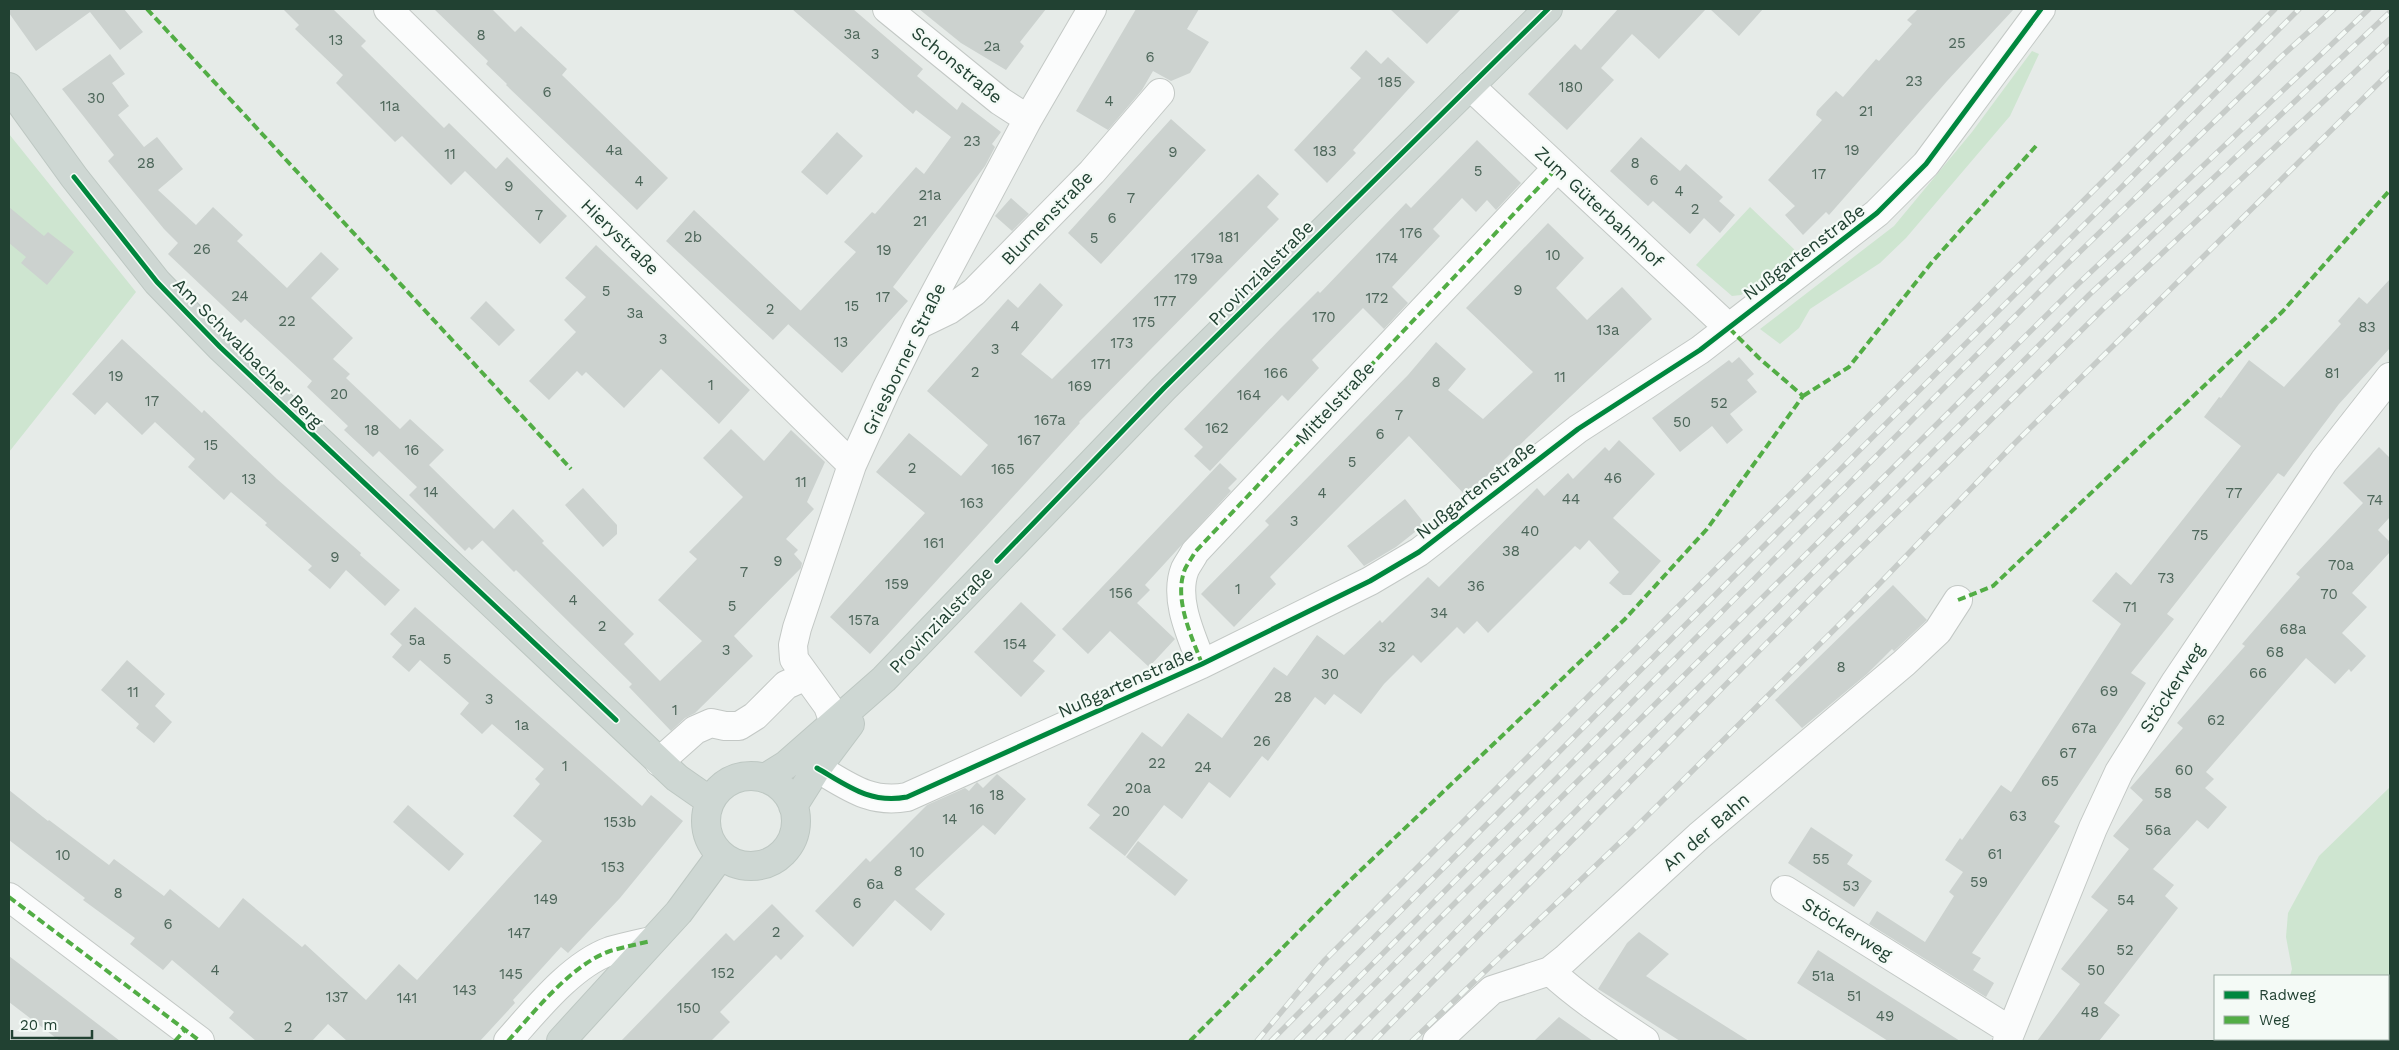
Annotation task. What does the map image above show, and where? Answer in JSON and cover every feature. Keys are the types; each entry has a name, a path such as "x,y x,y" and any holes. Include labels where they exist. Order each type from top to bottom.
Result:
{"main road":[{"name":"Provinzialstraße","path":"765,778 786,765 884,679 1164,388 1548,9"},
{"name":"Am Schwalbacher Berg","path":"12,99 157,282 220,347 676,778 710,801"},
{"name":"Provinzialstraße","path":"794,806 817,768 884,679"},
{"path":"740,777 765,778 777,784 787,794 794,806 796,821 794,835 787,849 776,859 763,865 748,867 734,863 721,855 711,844 706,830 706,815 710,801 718,790 728,782 740,777"},
{"path":"561,1041 679,912 721,855"}],"street":[{"name":"Hierystraße","path":"388,9 852,465"},
{"name":"Schonstraße","path":"887,9 1000,101 1028,119"},
{"name":"Griesborner Straße","path":"834,723 828,706 794,660 793,645 852,465 918,325 1028,119 1092,9"},
{"name":"Nußgartenstraße","path":"817,768 863,795 891,800 907,797 1202,664 1370,581 1418,552 1578,430 1700,350 1877,213 1901,192 1926,164 2041,9"},
{"name":"Zum Güterbahnhof","path":"1470,86 1728,327"},
{"name":"Blumenstraße","path":"918,325 948,310 974,292 1092,172 1160,93"},
{"name":"Mittelstraße","path":"1202,664 1186,620 1182,593 1185,570 1195,552 1557,168"},
{"name":"Stöckerweg","path":"1786,890 2009,1036 2093,828 2119,772 2176,681 2324,461 2390,378"},
{"name":"An der Bahn","path":"1437,1041 1492,990 1550,971 1699,836 1904,663 1938,631 1958,600"},
{"path":"660,762 695,730 711,723 739,726 755,716 802,672"},
{"path":"9,897 186,1038"},
{"path":"508,1041 552,993 582,968 609,951 651,941"},
{"path":"1550,971 1598,1010 1645,1041"}],"green space":[{"path":"2032,51 2039,54 2010,116 1906,238 1880,263 1810,309 1799,328 1780,344 1760,329 1894,226 1972,132"},
{"path":"9,134 136,292 9,452"},
{"path":"1750,207 1797,252 1741,295 1732,296 1696,265"},
{"path":"2390,787 2390,1041 2272,1041 2389,1040 2389,975 2290,975 2292,969 2286,937 2288,913 2319,856"}],"building":[{"path":"9,9 124,9 143,32 120,50 90,12 36,51 9,13"},
{"path":"283,9 333,9 366,41 361,46 444,128 449,123 496,169 507,157 567,216 540,244 465,171 451,185 402,136 395,142 336,83 343,75 295,29 299,25"},
{"path":"434,9 492,9 515,32 521,26 567,69 562,75 668,178 637,210 506,85 486,64 488,61"},
{"path":"792,9 853,9 923,69 917,76 957,110 962,102 1001,132 992,144 995,147 985,166 893,287 908,301 842,373 788,324 856,252 844,242 872,212 875,214 916,167 924,174 951,137 916,110 913,114"},
{"path":"919,9 1046,9 1020,42 1024,46 1006,70 961,43"},
{"path":"1136,9 1199,9 1187,29 1209,42 1190,73 1171,81 1153,71 1142,90 1108,130 1076,111"},
{"path":"1390,9 1461,9 1427,44"},
{"path":"1618,9 1706,9 1659,59 1632,34 1601,68 1614,80 1567,130 1528,94 1575,44 1581,50"},
{"path":"1710,9 1763,9 1739,36"},
{"path":"1918,9 2014,9 1947,81 1829,215 1826,212 1803,235 1785,215 1795,206 1768,180 1822,120 1816,115 1817,111 1836,91 1843,97 1876,59 1879,61 1912,24 1907,20"},
{"path":"1366,50 1381,64 1388,57 1415,82 1353,150 1356,153 1327,183 1294,150 1361,78 1350,68"},
{"path":"110,54 125,74 112,83 129,106 118,115 144,147 157,137 183,169 158,190 196,225 213,207 243,235 237,241 287,288 321,252 339,269 311,298 353,338 333,359 350,374 346,378 400,429 410,419 444,450 429,465 494,529 513,509 544,541 542,543 634,634 624,644 660,681 702,641 658,600 697,559 689,552 743,497 703,458 731,429 764,461 791,430 825,462 807,502 814,509 786,539 798,550 794,554 802,563 801,568 734,636 753,656 695,713 685,718 671,731 629,687 632,684 516,570 514,572 482,540 472,550 469,547 465,551 409,495 417,487 379,451 373,457 344,430 348,426 307,387 312,381 245,319 241,323 168,254 178,243 164,229 108,161 114,155 62,89"},
{"path":"1171,119 1206,150 1101,264 1068,233"},
{"path":"837,132 863,156 827,195 801,172"},
{"path":"1641,137 1680,171 1686,164 1723,197 1719,201 1735,215 1720,233 1704,218 1690,234 1653,201 1648,206 1610,171"},
{"path":"1477,140 1521,183 1496,210 1487,200 1476,212 1462,198 1433,229 1440,236 1392,287 1408,303 1384,329 1363,308 1312,360 1319,368 1288,401 1282,395 1210,471 1194,456 1203,447 1184,429 1318,291 1320,293 1406,203 1411,208"},
{"path":"1258,174 1279,194 1267,207 1279,219 1079,422 870,654 830,617 925,513 876,472 909,433 961,476 988,445 927,391 1008,299 1018,308 1040,283 1063,305 1021,354 1052,379"},
{"path":"1011,198 1029,214 1012,231 995,216"},
{"path":"9,207 44,236 48,232 74,252 47,285 21,263 26,257 9,243"},
{"path":"694,210 801,311 773,340 666,241"},
{"path":"1548,223 1584,258 1556,288 1587,320 1622,287 1652,319 1466,496 1409,436 1270,577 1276,584 1234,627 1201,594 1269,525 1265,521 1408,375 1436,342 1466,369 1448,390 1483,419 1533,372 1466,308"},
{"path":"596,245 750,390 719,424 661,369 624,408 586,372 582,376 577,371 549,400 529,381 576,332 564,320 586,297 565,278"},
{"path":"2390,279 2390,348 2339,404 2284,477 2278,473 2167,614 2174,619 2131,673 2146,683 2054,822 2060,826 1972,953 1981,958 1973,970 1994,983 1986,997 1869,924 1877,911 1925,942 1954,896 1949,892 1963,872 1945,860 1960,838 1962,840 2001,785 2011,792 2121,624 2092,601 2116,572 2131,585 2241,446 2204,417 2219,397 2221,398 2249,360 2284,387 2341,324 2338,321 2359,297 2367,304"},
{"path":"486,301 515,330 499,346 470,318"},
{"path":"122,339 202,413 204,410 400,590 385,606 346,570 330,589 308,570 312,566 231,492 224,500 188,467 195,459 155,422 142,435 107,402 95,415 72,394"},
{"path":"1739,357 1754,374 1747,380 1757,392 1730,414 1743,430 1727,444 1712,426 1680,452 1652,418 1729,360 1732,363"},
{"path":"1619,440 1655,474 1613,518 1661,561 1631,595 1623,595 1609,583 1619,572 1589,540 1580,550 1575,546 1488,633 1477,621 1464,634 1457,627 1421,663 1413,655 1384,684 1361,714 1334,694 1325,705 1315,697 1268,761 1262,756 1230,798 1209,782 1182,819 1164,805 1125,856 1089,828 1100,815 1087,805 1142,732 1162,747 1188,713 1222,738 1274,667 1287,676 1317,635 1344,655 1380,620 1382,623 1428,577 1439,587 1537,488 1544,496 1568,473 1573,479 1605,447 1609,451"},
{"path":"2379,447 2390,458 2390,517 2378,530 2390,542 2390,552 2352,593 2367,607 2342,633 2366,656 2351,672 2349,669 2335,684 2306,658 2206,772 2214,779 2205,788 2227,807 2208,829 2197,820 2153,869 2174,885 2165,896 2178,908 2104,1003 2120,1015 2099,1041 2037,1041 2080,984 2061,969 2108,910 2091,897 2129,849 2113,836 2143,800 2130,788 2183,728 2177,723 2245,646 2242,644 2300,577 2296,574 2363,503 2343,483"},
{"path":"1220,463 1237,479 1228,488 1231,491 1145,585 1150,590 1137,603 1175,639 1149,667 1110,631 1088,654 1062,629"},
{"path":"583,488 617,525 617,534 603,547 565,505"},
{"path":"1405,499 1425,524 1396,547 1364,566 1347,546"},
{"path":"1893,585 1927,620 1894,651 1892,649 1867,674 1802,728 1775,700"},
{"path":"1021,602 1056,635 1033,661 1045,671 1021,697 974,652"},
{"path":"415,607 642,806 651,795 683,821 620,898 568,953 561,947 513,1000 515,1003 480,1041 347,1041 328,1024 312,1041 256,1041 229,1018 234,1012 172,960 163,970 130,944 135,938 83,900 85,898 9,840 9,790 109,865 114,859 164,896 170,889 219,928 243,898 302,947 305,944 366,1000 399,964 417,980 542,841 513,816 540,784 535,779 544,769 492,724 482,734 460,714 469,703 420,660 409,672 392,657 402,645 390,634"},
{"path":"127,660 165,694 155,706 172,722 154,743 136,728 139,724 101,690"},
{"path":"997,774 1026,799 995,835 983,825 915,889 945,914 931,931 895,900 853,947 815,911 866,858 870,862 927,805 965,788 969,791 977,782 983,788"},
{"path":"408,805 464,854 449,871 393,822"},
{"path":"1811,827 1853,855 1847,864 1872,881 1854,907 1788,863"},
{"path":"1138,841 1188,880 1175,896 1126,857"},
{"path":"772,904 804,936 781,960 776,955 720,1012 730,1022 711,1041 621,1041 726,933 734,941"},
{"path":"1639,932 1669,954 1646,976 1749,1041 1680,1041 1598,989 1627,943"},
{"path":"1818,950 1960,1041 1888,1041 1797,983"},
{"path":"9,956 120,1041 60,1041 9,1002"},
{"path":"1559,1017 1593,1041 1534,1041"}],"railway":[{"path":"1257,1041 1324,961 2275,9"},
{"path":"1271,1041 2299,9"},
{"path":"1296,1041 2060,271 2283,55 2334,9"},
{"path":"1318,1041 2077,285 2369,9"},
{"path":"1347,1041 2089,295 2390,12"},
{"path":"1374,1041 1831,578 2104,308 2390,39"},
{"path":"1412,1041 1632,831 1856,608 2013,445 2390,72"}],"marked path":[{"path":"147,9 571,469"},
{"path":"1803,396 1849,367 1932,262 2036,146"},
{"path":"1202,664 1185,618 1181,593 1185,569 1195,552 1557,168"},
{"path":"1958,600 1993,586 2283,311 2390,190"},
{"path":"1190,1041 1342,888 1625,619 1707,529 1803,396 1759,358 1728,327 1726,329"},
{"path":"9,897 200,1041"},
{"path":"508,1041 554,990 581,967 610,951 651,941"},
{"path":"175,1041 184,1031"}],"cycle path":[{"path":"997,561 1164,388 1548,9"},
{"path":"817,768 849,787 870,796 894,799 907,797 1202,664 1370,581 1419,552 1578,429 1700,350 1877,213 1926,164 2041,9"},
{"path":"74,177 157,282 220,347 616,720"}]}
